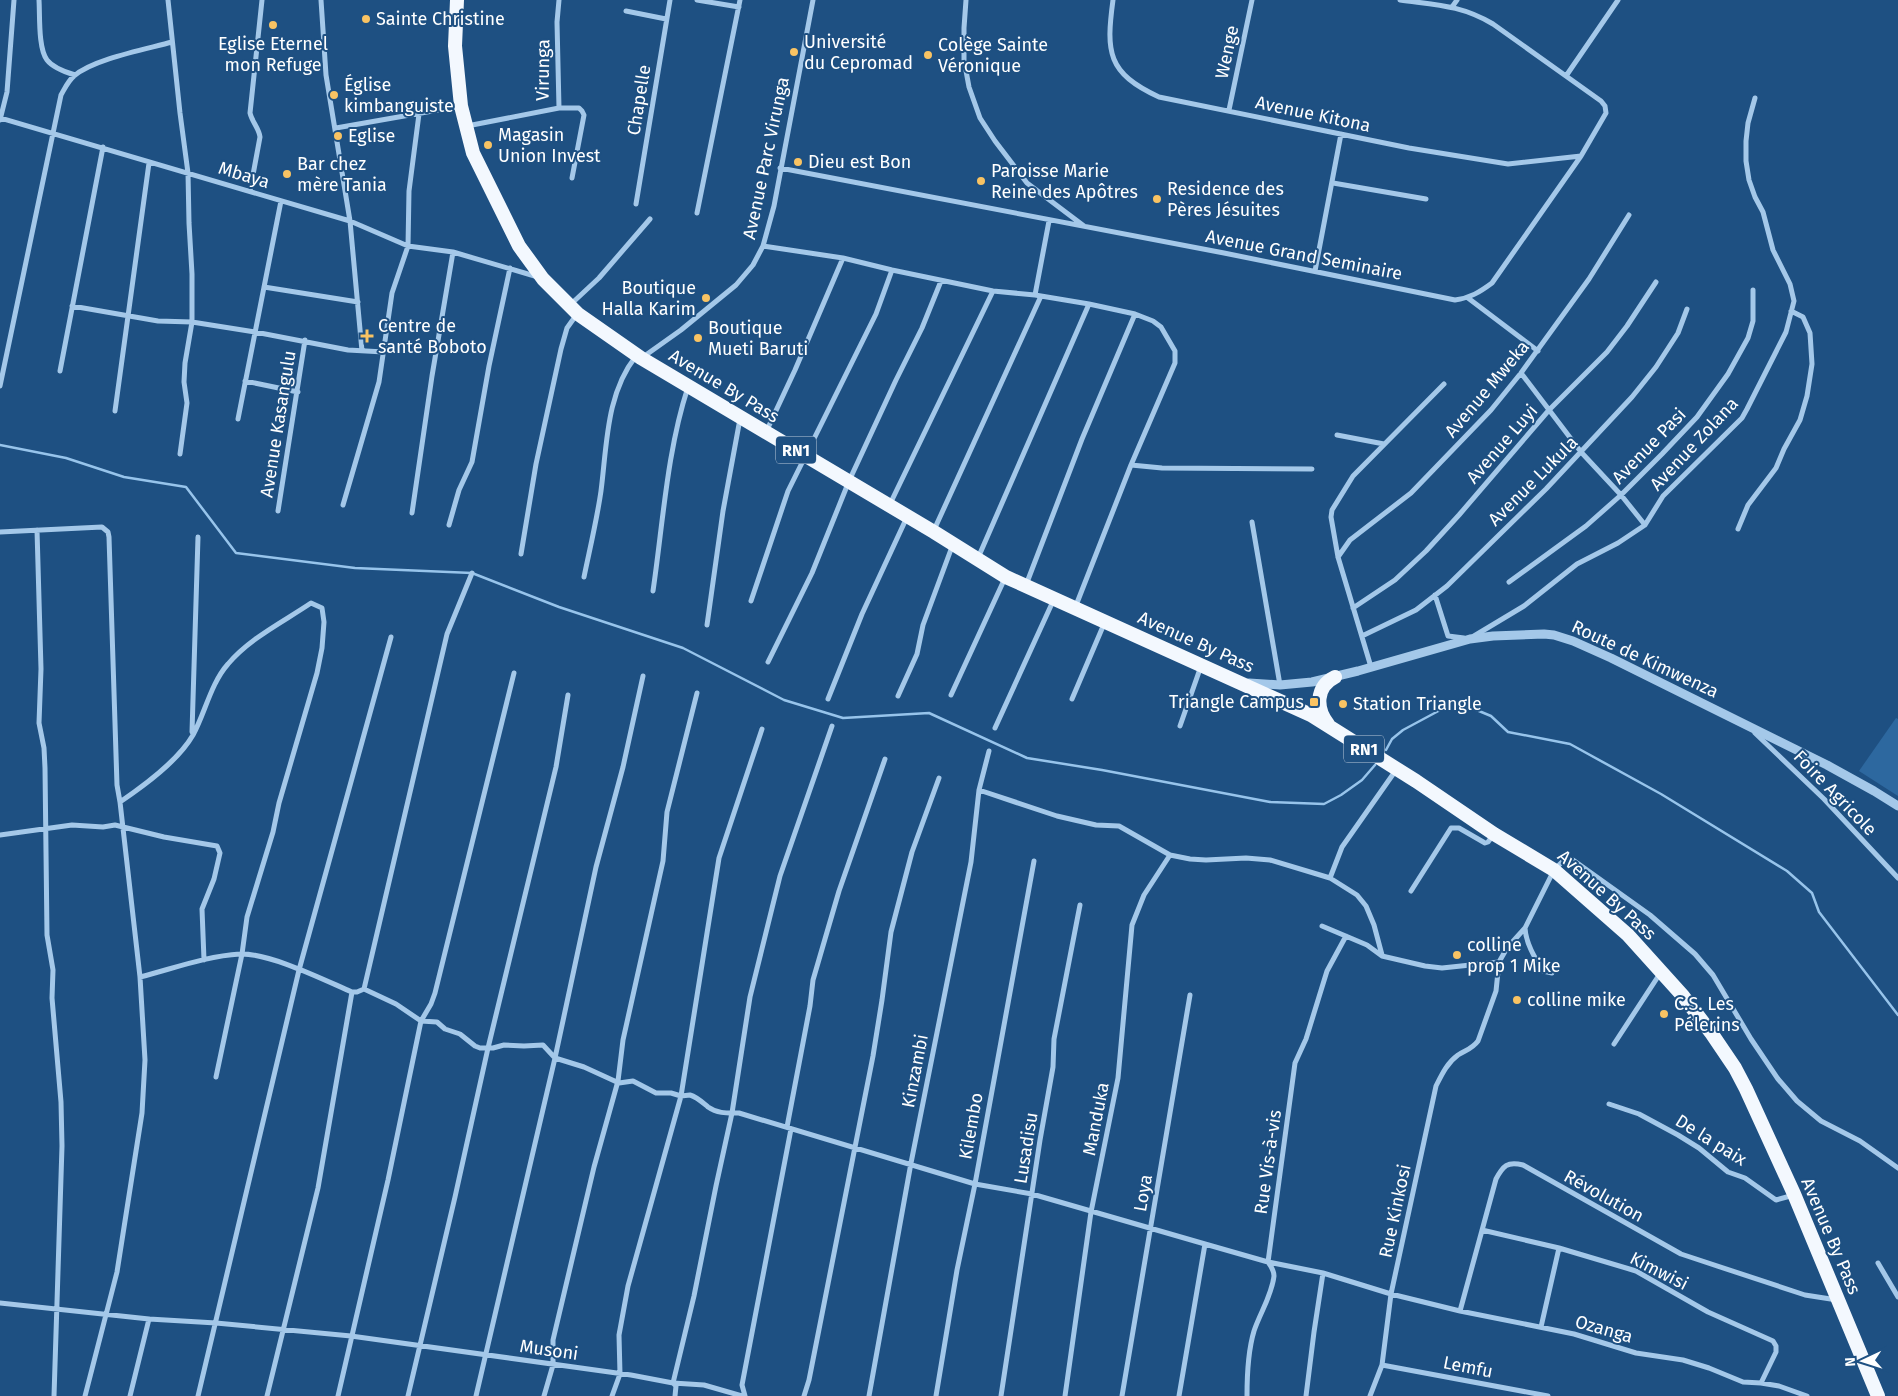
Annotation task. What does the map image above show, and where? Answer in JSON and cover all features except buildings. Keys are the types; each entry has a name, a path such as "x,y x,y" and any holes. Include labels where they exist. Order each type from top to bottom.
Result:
{"highway":[{"name":"Avenue By Pass","path":"457,0 455,46 461,106 465,126 482,172 515,238 543,278 573,310 639,357 741,416 1006,577 1311,715 1494,834 1554,870 1628,935 1661,971 1712,1034 1735,1068 1794,1194 1878,1396"},
{"path":"1332,729 1322,716 1319,704 1322,687 1327,681 1335,677"}],"street":[{"path":"0,119 7,92 14,0"},
{"path":"39,0 41,42 46,59 62,70 75,75"},
{"path":"168,0 188,173 192,322 184,382 186,403 180,454"},
{"path":"250,191 260,137 250,113 262,0"},
{"path":"321,0 326,75 350,221 362,351"},
{"name":"Virunga","path":"465,126 559,108 559,0"},
{"name":"Chapelle","path":"636,204 670,0"},
{"path":"697,0 739,7"},
{"path":"697,213 740,0"},
{"name":"Avenue Parc Virunga","path":"639,357 681,330 736,286 753,265 763,246 774,206 813,0"},
{"path":"966,0 964,60 969,87 980,118 1027,183 1086,228"},
{"name":"Avenue Kitona","path":"1113,0 1108,32 1111,53 1118,69 1144,90 1159,97 1409,148 1508,164 1581,156"},
{"name":"Wenge","path":"1229,110 1252,0"},
{"path":"1400,0 1452,7 1475,14 1493,24 1601,101 1605,106 1606,113 1581,156 1492,283 1468,298 1538,351"},
{"path":"1452,7 1457,0"},
{"path":"1566,76 1618,0"},
{"path":"626,11 666,19"},
{"path":"0,386 61,95 75,75 110,59 172,42"},
{"name":"Avenue Zolana","path":"1470,639 1524,606 1577,564 1645,525 1662,496 1744,414 1786,332 1794,301 1790,284 1774,250 1763,212 1749,180 1746,161 1746,141 1748,123 1755,98"},
{"path":"336,128 461,106"},
{"path":"559,108 579,108 584,115 572,178"},
{"path":"343,505 379,382 392,293 408,246 410,191 419,114"},
{"name":"Mbaya","path":"0,119 54,132 149,163 350,221 408,246 453,252 543,278"},
{"path":"1314,271 1333,183 1341,134"},
{"path":"60,372 103,147"},
{"path":"115,410 149,163"},
{"name":"Avenue Grand Seminaire","path":"780,168 1455,300 1468,298"},
{"path":"1333,183 1426,199"},
{"path":"238,419 281,201"},
{"name":"Avenue Mweka","path":"1338,557 1350,540 1411,494 1491,410 1538,351 1589,279 1629,215"},
{"path":"521,554 536,464 561,349 573,310 650,219"},
{"path":"934,532 1038,296 1049,220"},
{"path":"763,246 843,258 993,291 1089,304 1136,314 1153,321 1160,327 1175,351 1175,363 1131,466 1075,608"},
{"path":"412,513 432,376 453,252"},
{"path":"766,432 843,258"},
{"path":"449,525 459,490 472,462 489,366 510,268"},
{"path":"751,602 788,491 872,322 892,270"},
{"path":"768,662 812,573 849,481 922,328 941,281"},
{"name":"Avenue Luyi","path":"1353,608 1395,580 1460,515 1549,410 1607,352 1656,282"},
{"path":"264,286 358,302"},
{"name":"Avenue Pasi","path":"1510,582 1586,526 1621,495 1696,417 1728,374 1748,338 1753,321 1753,290"},
{"path":"889,505 993,291"},
{"path":"977,560 1089,304"},
{"path":"72,306 158,321 192,322 306,340 338,348 384,352"},
{"name":"Avenue Lukula","path":"1362,636 1416,610 1435,595 1461,572 1581,452 1632,397 1656,367 1678,334 1687,309"},
{"path":"1738,529 1748,505 1776,468 1800,420 1807,396 1812,364 1810,333 1803,317 1792,311"},
{"path":"1025,587 1082,439 1136,314"},
{"name":"Avenue Kasangulu","path":"278,511 306,340"},
{"path":"584,577 600,492 611,409 630,364 639,357"},
{"path":"1521,373 1581,452 1621,495 1645,525"},
{"path":"245,381 298,392"},
{"path":"1371,667 1338,557 1331,517 1332,510 1353,476 1444,384"},
{"path":"654,590 673,442 679,413 688,386"},
{"path":"707,625 724,511 741,416"},
{"path":"1337,435 1384,444"},
{"path":"1131,466 1312,469"},
{"path":"828,699 862,614 907,516"},
{"path":"1252,522 1280,685"},
{"path":"0,532 102,527 108,532 117,785 140,977 145,1060 142,1113 117,1272 85,1396"},
{"path":"37,530 41,669 39,722 44,748 47,944 53,970 52,998 61,1102 61,1216 54,1396"},
{"path":"192,735 198,537"},
{"path":"898,696 916,654 923,625 953,544"},
{"path":"364,989 447,634 472,573"},
{"path":"951,695 1006,577"},
{"path":"1435,595 1448,636 1470,639"},
{"path":"995,728 1054,598"},
{"path":"120,802 139,789 179,753 192,735 208,699 227,665 247,646 311,604 322,608 324,622 317,674 254,893 216,1077"},
{"path":"1072,699 1104,621"},
{"name":"Route de Kimwenza","path":"1241,683 1280,685 1312,682 1470,639 1544,634 1573,641 1835,769 1874,790 1898,806"},
{"path":"198,1396 299,970 391,637"},
{"path":"1180,726 1202,665"},
{"path":"338,1396 388,1180 421,1021 435,993 514,673"},
{"path":"476,1396 555,1058 596,867 623,767 643,676"},
{"path":"544,1396 553,1365 553,1340 594,1167 618,1082 623,1040 663,861 667,812 697,693"},
{"path":"408,1396 456,1196 488,1048 556,768 568,695"},
{"path":"674,1396 676,1386 673,1383 696,1287 732,1113 750,997 780,876 832,726"},
{"path":"612,1396 620,1374 619,1335 628,1286 680,1096 718,858 762,729"},
{"name":"Foire Agricole","path":"1752,729 1824,799 1898,878"},
{"name":"Kinzambi","path":"869,1396 911,1163 972,862 979,790 988,751"},
{"path":"744,1396 742,1385 789,1128 813,980 839,891 885,759"},
{"path":"1330,878 1342,847 1397,770"},
{"path":"804,1396 809,1380 856,1148 882,1000 891,932 912,852 939,778"},
{"path":"979,790 1057,816 1096,825 1119,826 1170,855 1190,859 1246,858 1270,860 1330,878 1357,895 1366,906 1374,925 1382,956"},
{"path":"0,835 72,825 103,827 115,825 164,837 211,844 220,849 214,879 202,909 204,960"},
{"path":"1410,892 1451,828 1459,828 1485,843 1494,834"},
{"name":"Manduka","path":"1065,1396 1091,1212 1118,1078 1132,925 1144,895 1170,855"},
{"path":"1322,926 1367,945 1382,956 1419,965 1442,968 1499,962 1507,948 1525,928 1554,870 1563,861 1573,860 1650,915 1695,954 1713,975 1751,1039 1778,1079 1797,1101 1821,1121 1860,1141 1898,1168"},
{"name":"Kilembo","path":"936,1396 956,1270 975,1184 1034,861"},
{"name":"Lusadisu","path":"1001,1396 1053,1068 1054,1038 1080,905"},
{"path":"1525,928 1525,935 1540,966 1544,971 1552,973"},
{"name":"Rue Vis-à-vis","path":"1247,1396 1247,1379 1254,1331 1274,1276 1268,1262 1295,1062 1306,1039 1327,971 1346,936"},
{"path":"140,977 204,960 242,954 268,959 352,992 364,989 396,1004 421,1021 437,1022 445,1029 460,1034 475,1046 488,1048"},
{"name":"Rue Kinkosi","path":"1370,1396 1382,1365 1391,1294 1436,1086 1451,1060 1474,1048 1484,1029 1496,991 1499,962"},
{"path":"1614,1044 1661,971"},
{"path":"267,1396 318,1188 352,992"},
{"name":"Loya","path":"1122,1396 1190,995"},
{"name":"Ozanga","path":"488,1048 504,1045 542,1045 555,1058 584,1067 621,1083 633,1081 652,1093 671,1092 680,1096 690,1095 712,1109 726,1114 739,1113 911,1163 975,1184 1032,1194 1268,1262 1323,1273 1391,1294 1492,1319 1541,1326 1636,1353 1683,1360 1743,1382 1779,1386 1807,1396"},
{"name":"De la paix","path":"1609,1104 1639,1114 1678,1135 1699,1148 1728,1172 1745,1178 1776,1200 1794,1194"},
{"name":"Révolution","path":"1460,1311 1496,1179 1507,1164 1523,1165 1681,1254 1805,1295 1837,1300"},
{"name":"Kimwisi","path":"1482,1230 1559,1248 1636,1271 1708,1312 1773,1341 1776,1346 1776,1352 1761,1383"},
{"path":"1179,1396 1205,1244"},
{"path":"1541,1326 1559,1248"},
{"path":"1878,1263 1898,1297"},
{"path":"1306,1396 1323,1273"},
{"name":"Musoni","path":"0,1303 149,1319 216,1323 351,1336 673,1383 704,1385 744,1396"},
{"path":"130,1396 149,1319"},
{"name":"Lemfu","path":"1382,1365 1548,1396"}],"shaded area":[{"path":"1896,718 1898,719 1898,796 1859,771"}],"waterway":[{"path":"0,445 66,458 124,477 186,487 236,553 355,568 472,573 559,607 683,648 784,700 843,718 929,713 1027,758 1102,770 1270,802 1324,804 1362,780 1375,765"},
{"path":"1386,750 1392,739 1403,730 1444,708 1467,706 1491,716 1508,732 1570,744 1661,794 1787,871 1812,893 1819,912 1898,1015"}],"place":[{"name":"Sainte Christine","path":"366,19"},
{"name":"Eglise Eternel mon Refuge","path":"273,25"},
{"name":"Université du Cepromad","path":"794,52"},
{"name":"Colège Sainte Véronique","path":"928,55"},
{"name":"Église kimbanguiste","path":"334,95"},
{"name":"Eglise","path":"338,136"},
{"name":"Magasin Union Invest","path":"488,145"},
{"name":"Dieu est Bon","path":"798,162"},
{"name":"Bar chez mère Tania","path":"287,174"},
{"name":"Paroisse Marie Reine des Apôtres","path":"981,181"},
{"name":"Residence des Pères Jésuites","path":"1157,199"},
{"name":"Boutique Halla Karim","path":"706,298"},
{"name":"Centre de santé Boboto","path":"367,336"},
{"name":"Boutique Mueti Baruti","path":"698,338"},
{"name":"Triangle Campus","path":"1314,702"},
{"name":"Station Triangle","path":"1343,704"},
{"name":"colline prop 1 Mike","path":"1457,955"},
{"name":"colline mike","path":"1517,1000"},
{"name":"C.S. Les Pélerins","path":"1664,1014"}]}
